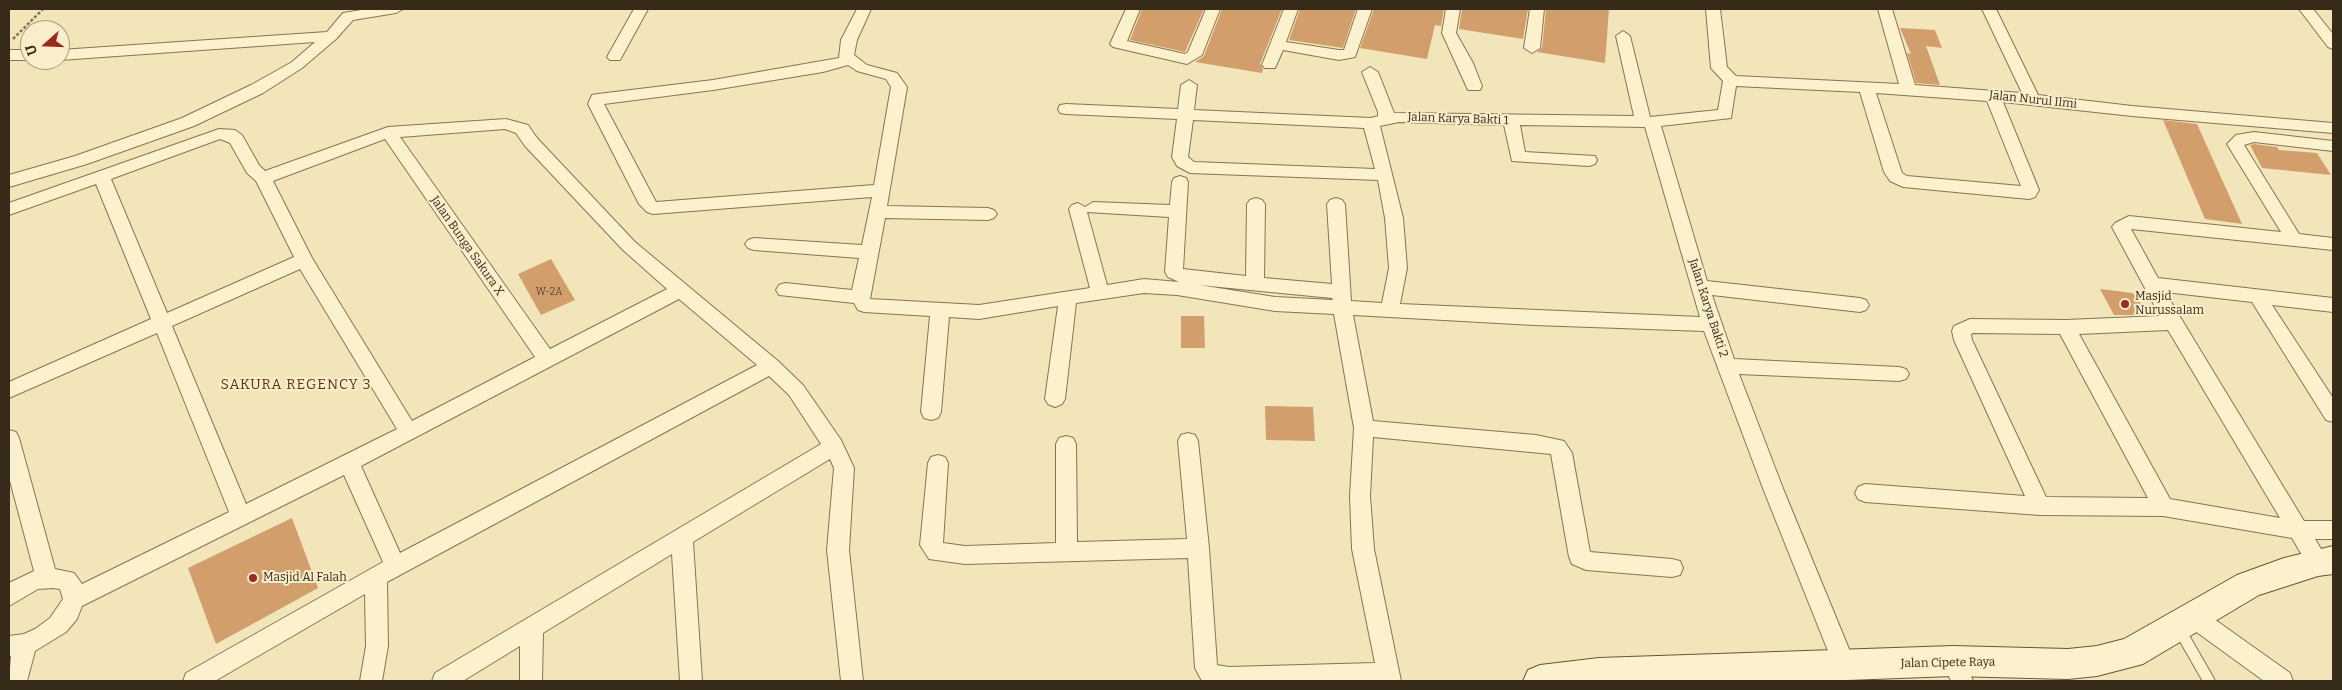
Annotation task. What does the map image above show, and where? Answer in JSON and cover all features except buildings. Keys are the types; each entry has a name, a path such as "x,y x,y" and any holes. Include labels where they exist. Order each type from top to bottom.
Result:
{"main road":[{"name":"Jalan Cipete Raya","path":"1540,681 1599,674 1845,666 1958,671 2097,661 2131,652 2248,585 2326,561"}],"street":[{"path":"9,181 81,160 188,122 282,75 303,61 331,36 346,13 396,9"},
{"path":"615,57 641,9"},
{"path":"864,9 849,40 846,54 849,60 862,68 892,76 899,87 882,190 860,297 862,303 867,306 979,312 1144,286 1161,286 1275,304 1342,300"},
{"path":"1133,9 1118,43 1119,45 1190,59 1213,9"},
{"path":"1270,65 1291,9"},
{"path":"1279,45 1339,55 1350,54 1365,9"},
{"path":"1454,9 1449,33 1465,63 1474,86"},
{"path":"1532,48 1537,9"},
{"path":"1713,9 1719,68 1732,81"},
{"path":"1885,9 1908,88"},
{"path":"1989,9 2032,100"},
{"path":"2306,9 2333,44"},
{"path":"70,53 331,36"},
{"name":"Jalan Karya Bakti 2","path":"1622,36 1711,324 1774,491 1845,666"},
{"path":"849,60 829,66 713,85 598,99 596,104 648,204 653,208 882,190"},
{"path":"1370,72 1386,112 1378,121 1385,174 1394,218 1398,268 1395,294 1390,310"},
{"name":"Jalan Nurul Ilmi","path":"1732,81 1908,88 2132,112 2333,128"},
{"name":"Jalan Karya Bakti 1","path":"1066,109 1185,116 1378,121 1416,116 1511,120 1648,122 1725,114 1729,83 1732,81"},
{"path":"1189,85 1180,157 1182,162 1190,166 1385,174"},
{"path":"1866,86 1892,172 1896,177 1903,181 2028,193 2031,190 1993,96"},
{"path":"1511,120 1518,157 1589,160"},
{"path":"263,178 388,132 506,124 522,129 531,142 628,246 771,366 796,390 834,446 844,468 838,550 852,681"},
{"name":"Jalan Bunga Sakura X","path":"388,132 547,360"},
{"path":"9,209 219,134 230,134 236,139 253,169 263,178 304,260 409,432"},
{"path":"2293,238 2235,144 2242,139 2254,137 2333,146"},
{"path":"102,177 241,516"},
{"path":"1180,182 1176,211 1174,272 1185,277 1255,284 1390,310 1534,318 1711,324"},
{"path":"1255,284 1256,204"},
{"path":"1188,441 1198,548 1206,668 1210,674 1229,678 1389,677 1363,550 1360,496 1364,428 1342,300 1336,204"},
{"path":"1100,292 1085,208 1176,211"},
{"path":"877,212 988,214"},
{"path":"2326,561 2298,530 2173,323 2121,230 2125,223 2293,238 2333,244"},
{"path":"754,244 869,252"},
{"path":"9,390 304,260"},
{"path":"2150,284 2333,305"},
{"path":"1700,286 1860,305"},
{"path":"74,598 349,463 680,290"},
{"path":"785,290 860,297"},
{"path":"2257,296 2333,414"},
{"path":"1055,399 1068,297"},
{"path":"931,412 940,309"},
{"path":"2040,506 1963,340 1961,331 1970,326 2066,327 2173,323"},
{"path":"2066,327 2163,507"},
{"path":"196,680 386,572 771,366"},
{"path":"1726,366 1898,374"},
{"path":"1364,428 1555,446 1562,453 1580,557 1586,560 1672,568"},
{"path":"9,438 13,467 47,579"},
{"path":"1066,444 1067,551"},
{"path":"443,681 834,446"},
{"path":"349,463 386,572 371,681"},
{"path":"938,463 931,545 934,551 965,554 1198,548"},
{"path":"1865,493 2040,506 2163,507 2298,530 2333,530"},
{"path":"682,537 691,681"},
{"path":"9,596 20,587 47,579 66,580 73,588 74,598 69,612 58,625 43,636 17,645 16,681"},
{"path":"2185,621 2282,681"},
{"path":"531,681 532,629"}],"lane":[{"path":"2185,621 2209,681"}],"path":[{"path":"9,43 44,9"}],"place":[{"name":"Masjid Nurussalam","path":"2125,304"},
{"name":"Masjid Al Falah","path":"253,578"}],"district":[{"name":"SAKURA REGENCY 3","path":"296,385"}]}
